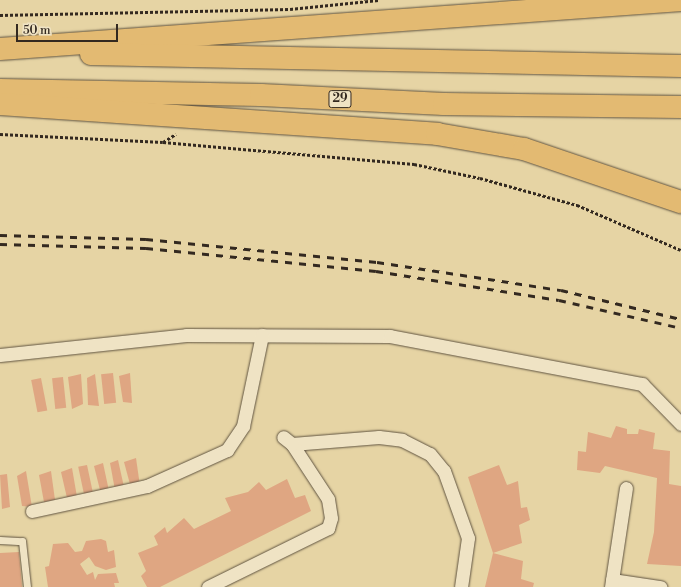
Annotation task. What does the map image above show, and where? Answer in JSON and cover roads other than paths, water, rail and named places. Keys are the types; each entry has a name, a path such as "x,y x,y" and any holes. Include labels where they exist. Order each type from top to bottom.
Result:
{"highway":[{"path":"0,49 681,0"},
{"path":"0,52 681,66"},
{"name":"29","path":"0,90 261,94 444,104 681,107"},
{"path":"0,104 438,134 524,149 681,202"}],"street":[{"path":"0,354 186,334 390,336 642,384 681,424"},
{"path":"32,511 147,486 226,450 243,426 262,335"},
{"path":"208,587 328,528 331,518 328,499 287,441 378,436 402,440 430,454 444,471 468,538 461,587"},
{"path":"626,488 612,583 660,587"}],"lane":[{"path":"0,540 22,541 27,587"}],"railway":[{"path":"0,235 146,239 377,262 561,290 681,319"},
{"path":"0,244 146,248 376,271 559,300 681,328"}]}
